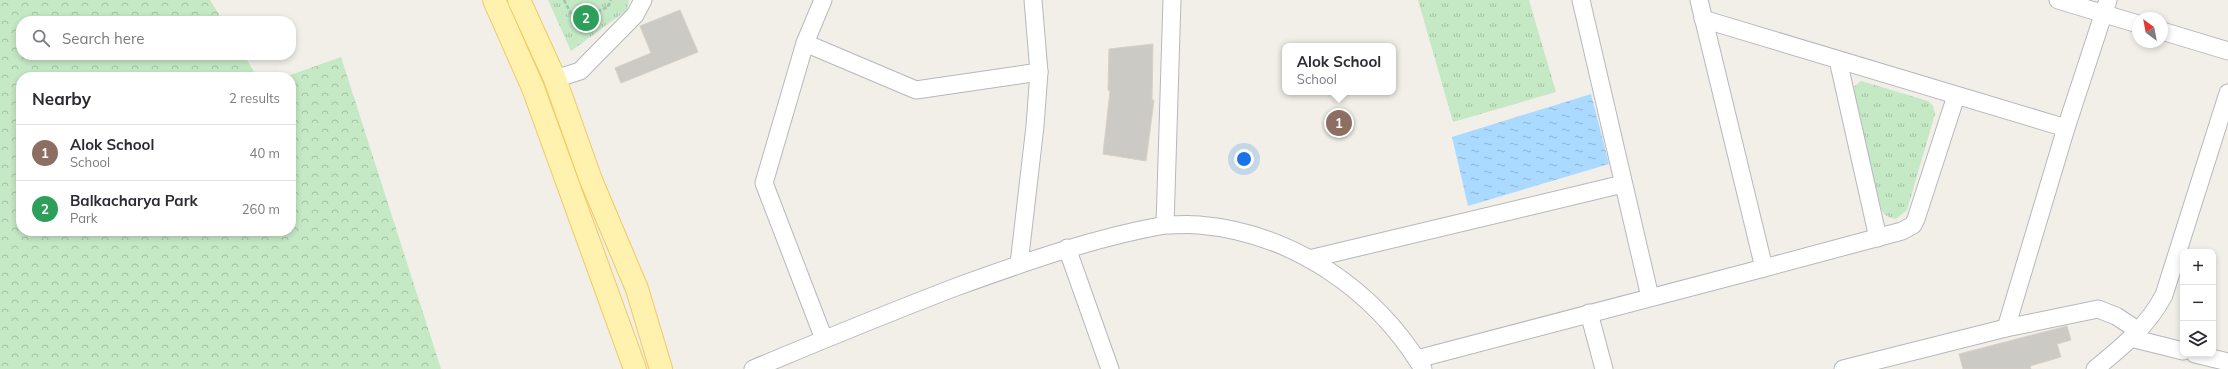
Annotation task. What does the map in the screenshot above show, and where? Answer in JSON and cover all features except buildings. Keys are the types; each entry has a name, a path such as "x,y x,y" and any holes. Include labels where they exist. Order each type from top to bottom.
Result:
{"main road":[{"path":"494,0 533,88 635,369"},
{"path":"519,0 555,79 591,180 637,289 661,369"}],"street":[{"path":"555,79 580,71 635,15 643,0"},
{"path":"823,0 805,42 764,183 824,339"},
{"path":"1019,264 1035,126 1039,72 1033,0"},
{"path":"1165,225 1172,0"},
{"path":"1581,0 1650,297"},
{"path":"1699,0 1764,268"},
{"path":"2058,0 2105,7 2132,21"},
{"path":"2006,328 2066,128 2105,7"},
{"path":"1703,19 2066,128"},
{"path":"2168,33 2228,51"},
{"path":"805,42 916,90 1039,72"},
{"path":"1838,60 1878,238"},
{"path":"2095,369 2135,335 2157,310 2164,295 2228,93"},
{"path":"753,369 824,339 1019,264 1067,248 1133,231 1165,225 1198,224 1259,237 1289,248 1346,282 1379,310 1404,340 1420,364 1588,313 1878,238 1908,228 1916,219 1956,96"},
{"path":"1309,259 1623,184"},
{"path":"1067,248 1110,369"},
{"path":"1843,369 2006,328 2098,310 2116,316 2135,335 2180,350"},
{"path":"1588,313 1604,369"},
{"path":"2207,357 2228,362"}],"path":[{"path":"564,0 575,21 608,7 611,0"}],"green space":[{"path":"0,0 210,0 220,16 16,16 16,60 247,60 254,72 16,72 16,236 296,236 296,73 341,57 441,369 0,369"},
{"path":"548,0 629,0 627,10 571,51"},
{"path":"1418,0 1529,0 1556,92 1453,122"},
{"path":"1861,81 1928,101 1933,106 1935,114 1907,210 1896,219 1887,216 1881,209 1853,91 1854,87"}],"water":[{"path":"1591,94 1609,164 1468,206 1452,137"}],"place":[{"name":"Balkacharya Park","path":"586,18"},
{"name":"Alok School","path":"1339,123"}]}
